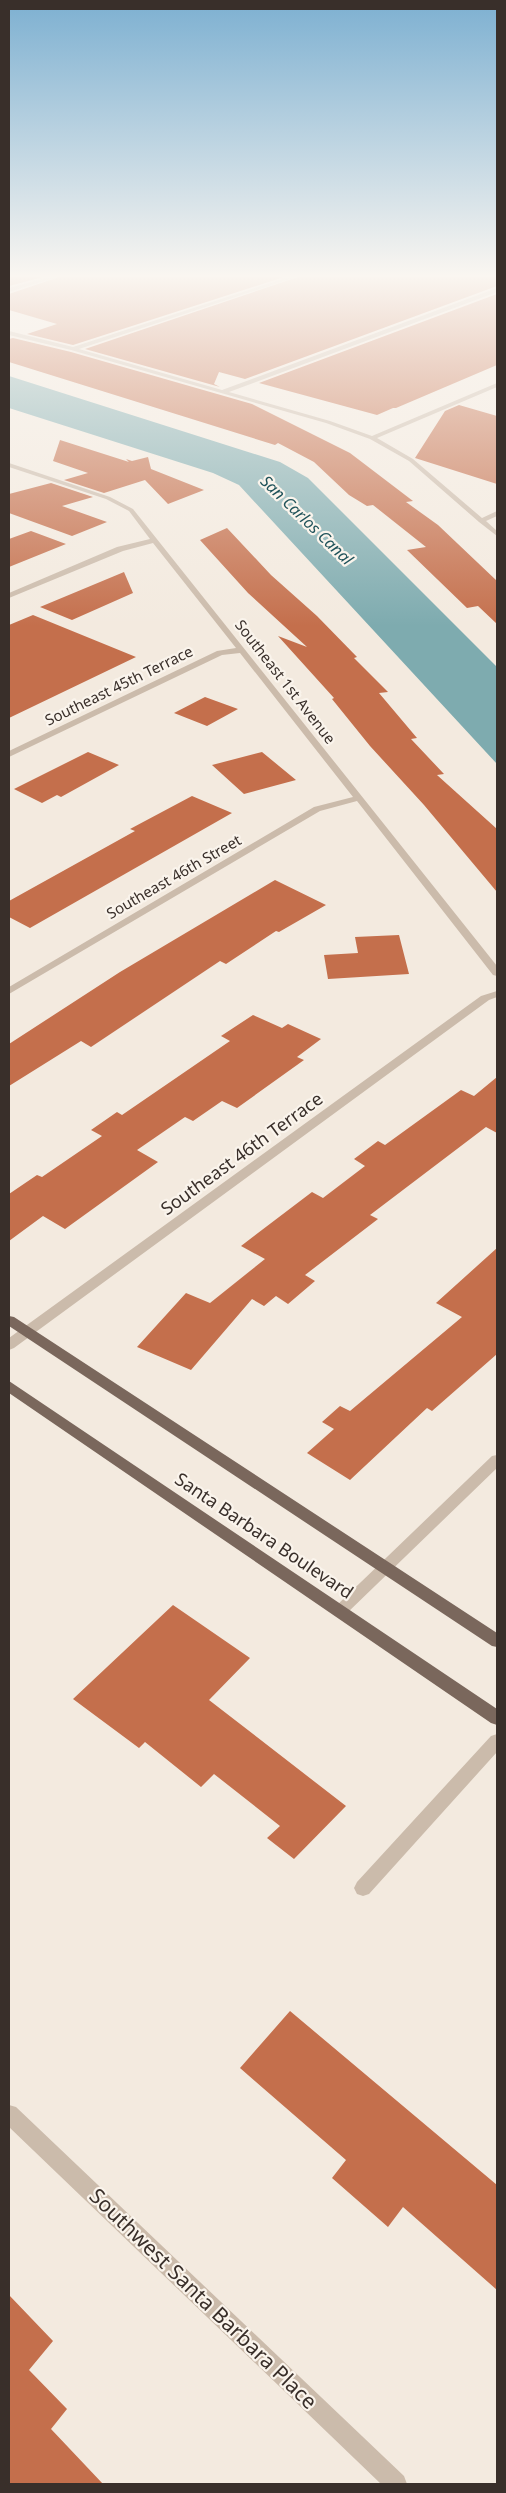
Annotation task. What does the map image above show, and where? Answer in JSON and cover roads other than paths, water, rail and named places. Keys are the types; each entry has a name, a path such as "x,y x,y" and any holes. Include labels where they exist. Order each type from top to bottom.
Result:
{"main road":[{"path":"9,1320 497,1641"},
{"name":"Santa Barbara Boulevard","path":"9,1386 497,1718"}],"street":[{"path":"227,393 328,422 372,438 411,460 497,534"},
{"path":"372,438 479,393"},
{"name":"Southeast 1st Avenue","path":"12,468 120,504 131,510 497,973"},
{"path":"481,521 497,513"},
{"path":"9,596 120,549 156,540"},
{"name":"Southeast 45th Terrace","path":"9,754 220,653 242,650"},
{"name":"Southeast 46th Street","path":"9,991 317,809 359,798"},
{"name":"Southeast 46th Terrace","path":"9,1345 485,998 497,994"},
{"path":"340,1611 497,1460"},
{"path":"363,1888 497,1740"},
{"name":"Southwest Santa Barbara Place","path":"9,2114 390,2482"}],"water":[{"name":"San Carlos Canal","path":"9,393 64,393 280,462 308,478 497,667 497,764 239,485 213,473 9,408"}]}
